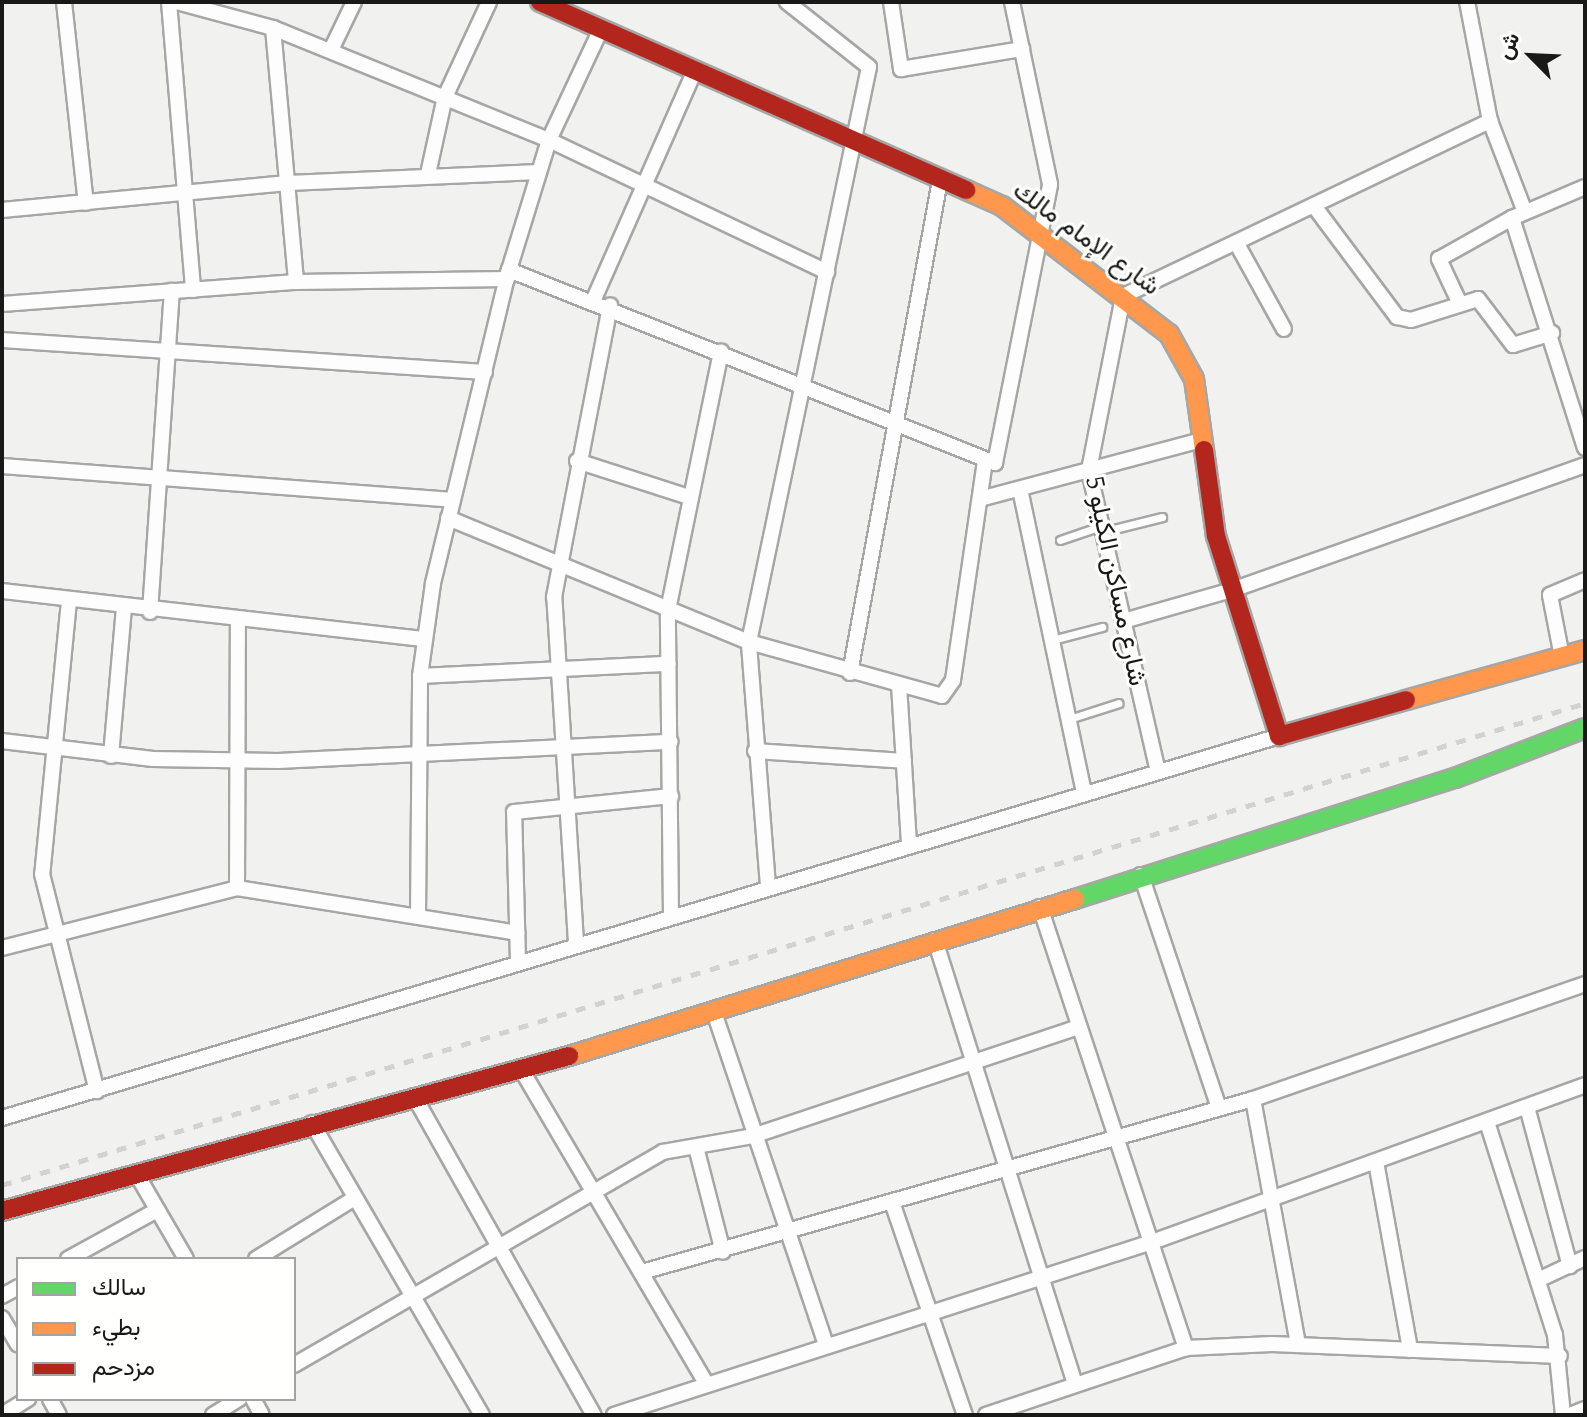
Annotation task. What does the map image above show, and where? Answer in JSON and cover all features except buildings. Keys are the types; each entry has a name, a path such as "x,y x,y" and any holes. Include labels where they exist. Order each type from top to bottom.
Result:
{"street":[{"path":"64,2 86,203"},
{"path":"169,2 193,290"},
{"path":"177,2 212,6 273,28 549,140 827,272"},
{"path":"331,50 354,2"},
{"path":"428,174 445,97 489,2"},
{"path":"768,886 755,751 749,642 856,141 867,61 787,2"},
{"path":"891,2 901,69 1022,49"},
{"path":"2,304 296,282 508,274 610,305 995,463 1050,175 1012,2"},
{"path":"1467,2 1490,121 1585,448"},
{"name":"شارع الإمام مالك","path":"549,4 856,141 1038,230 1169,334 1189,362 1201,440 1232,590 1279,736"},
{"path":"273,28 296,282"},
{"path":"418,916 422,639 448,518 508,274 549,140 601,29"},
{"path":"594,299 695,70"},
{"path":"1123,296 1490,121"},
{"path":"2,210 288,183 428,174 539,172"},
{"path":"850,673 940,180"},
{"path":"1460,304 1439,259 1519,215 1585,187"},
{"path":"1314,206 1397,317 1411,320 1460,304 1484,302 1513,345 1552,333"},
{"path":"1237,244 1284,329"},
{"path":"150,612 162,476 172,291"},
{"name":"شارع مساكن الكيلو 5","path":"1123,296 1089,470 1158,772"},
{"path":"576,942 557,669 556,561 610,305"},
{"path":"2,340 485,372"},
{"path":"671,915 668,610 721,351"},
{"path":"980,499 1201,440"},
{"path":"577,461 689,497"},
{"path":"448,518 749,642 850,673 942,696 952,688 985,461"},
{"path":"1123,621 1232,590 1585,465"},
{"path":"2,466 453,500"},
{"path":"1020,489 1084,793"},
{"path":"1562,657 1550,595 1585,580"},
{"path":"2,591 150,612 422,639"},
{"path":"69,601 42,874 55,936 97,1091"},
{"path":"111,756 124,608"},
{"path":"237,888 238,622"},
{"path":"2,1118 576,942 1279,736 1585,650"},
{"path":"420,676 669,664"},
{"path":"899,685 909,845"},
{"path":"2,1211 312,1123 521,1069 714,1012 1455,778 1585,728"},
{"path":"2,741 111,756 237,760 420,755 671,742"},
{"path":"755,751 904,761"},
{"path":"518,961 512,816 568,805 671,796"},
{"path":"1141,875 1219,1108"},
{"path":"2,948 237,888 517,933"},
{"path":"1040,907 1186,1348"},
{"path":"935,940 969,1062 1074,1380"},
{"path":"642,1272 787,1236 1253,1099 1585,984"},
{"path":"714,1012 753,1136 826,1345"},
{"path":"296,1364 591,1188 663,1152 753,1136 1078,1027"},
{"path":"521,1069 706,1383"},
{"path":"614,1415 1152,1242 1585,1085"},
{"path":"414,1096 594,1415"},
{"path":"1253,1099 1298,1345"},
{"path":"1527,1107 1570,1266"},
{"path":"1487,1122 1560,1356 1563,1415"},
{"path":"312,1123 407,1295 482,1415"},
{"path":"696,1147 723,1252"},
{"path":"1376,1162 1410,1350"},
{"path":"136,1173 185,1257"},
{"path":"259,1257 353,1199"},
{"path":"893,1205 932,1311 965,1415"},
{"path":"72,1257 157,1210"},
{"path":"1538,1280 1585,1258"},
{"path":"2,1318 16,1342"},
{"path":"986,1415 1074,1380 1186,1348 1298,1345 1560,1356"},
{"path":"2,1415 25,1401"},
{"path":"213,1415 236,1401"},
{"path":"1570,1415 1585,1409"}],"lane":[{"path":"1060,540 1162,517"},
{"path":"1052,640 1102,627"},
{"path":"1069,719 1119,703"}],"railway":[{"path":"2,1185 1585,703"}],"traffic: fast":[{"path":"1075,899 1455,778 1585,728"}],"traffic: slow":[{"path":"966,190 1002,206 1169,334 1194,379 1204,450"},
{"path":"1406,700 1585,650"},
{"path":"569,1056 1075,899"}],"traffic: jam":[{"path":"540,2 966,190"},
{"path":"1204,450 1216,536 1279,736 1406,700"},
{"path":"2,1211 569,1056"}]}
